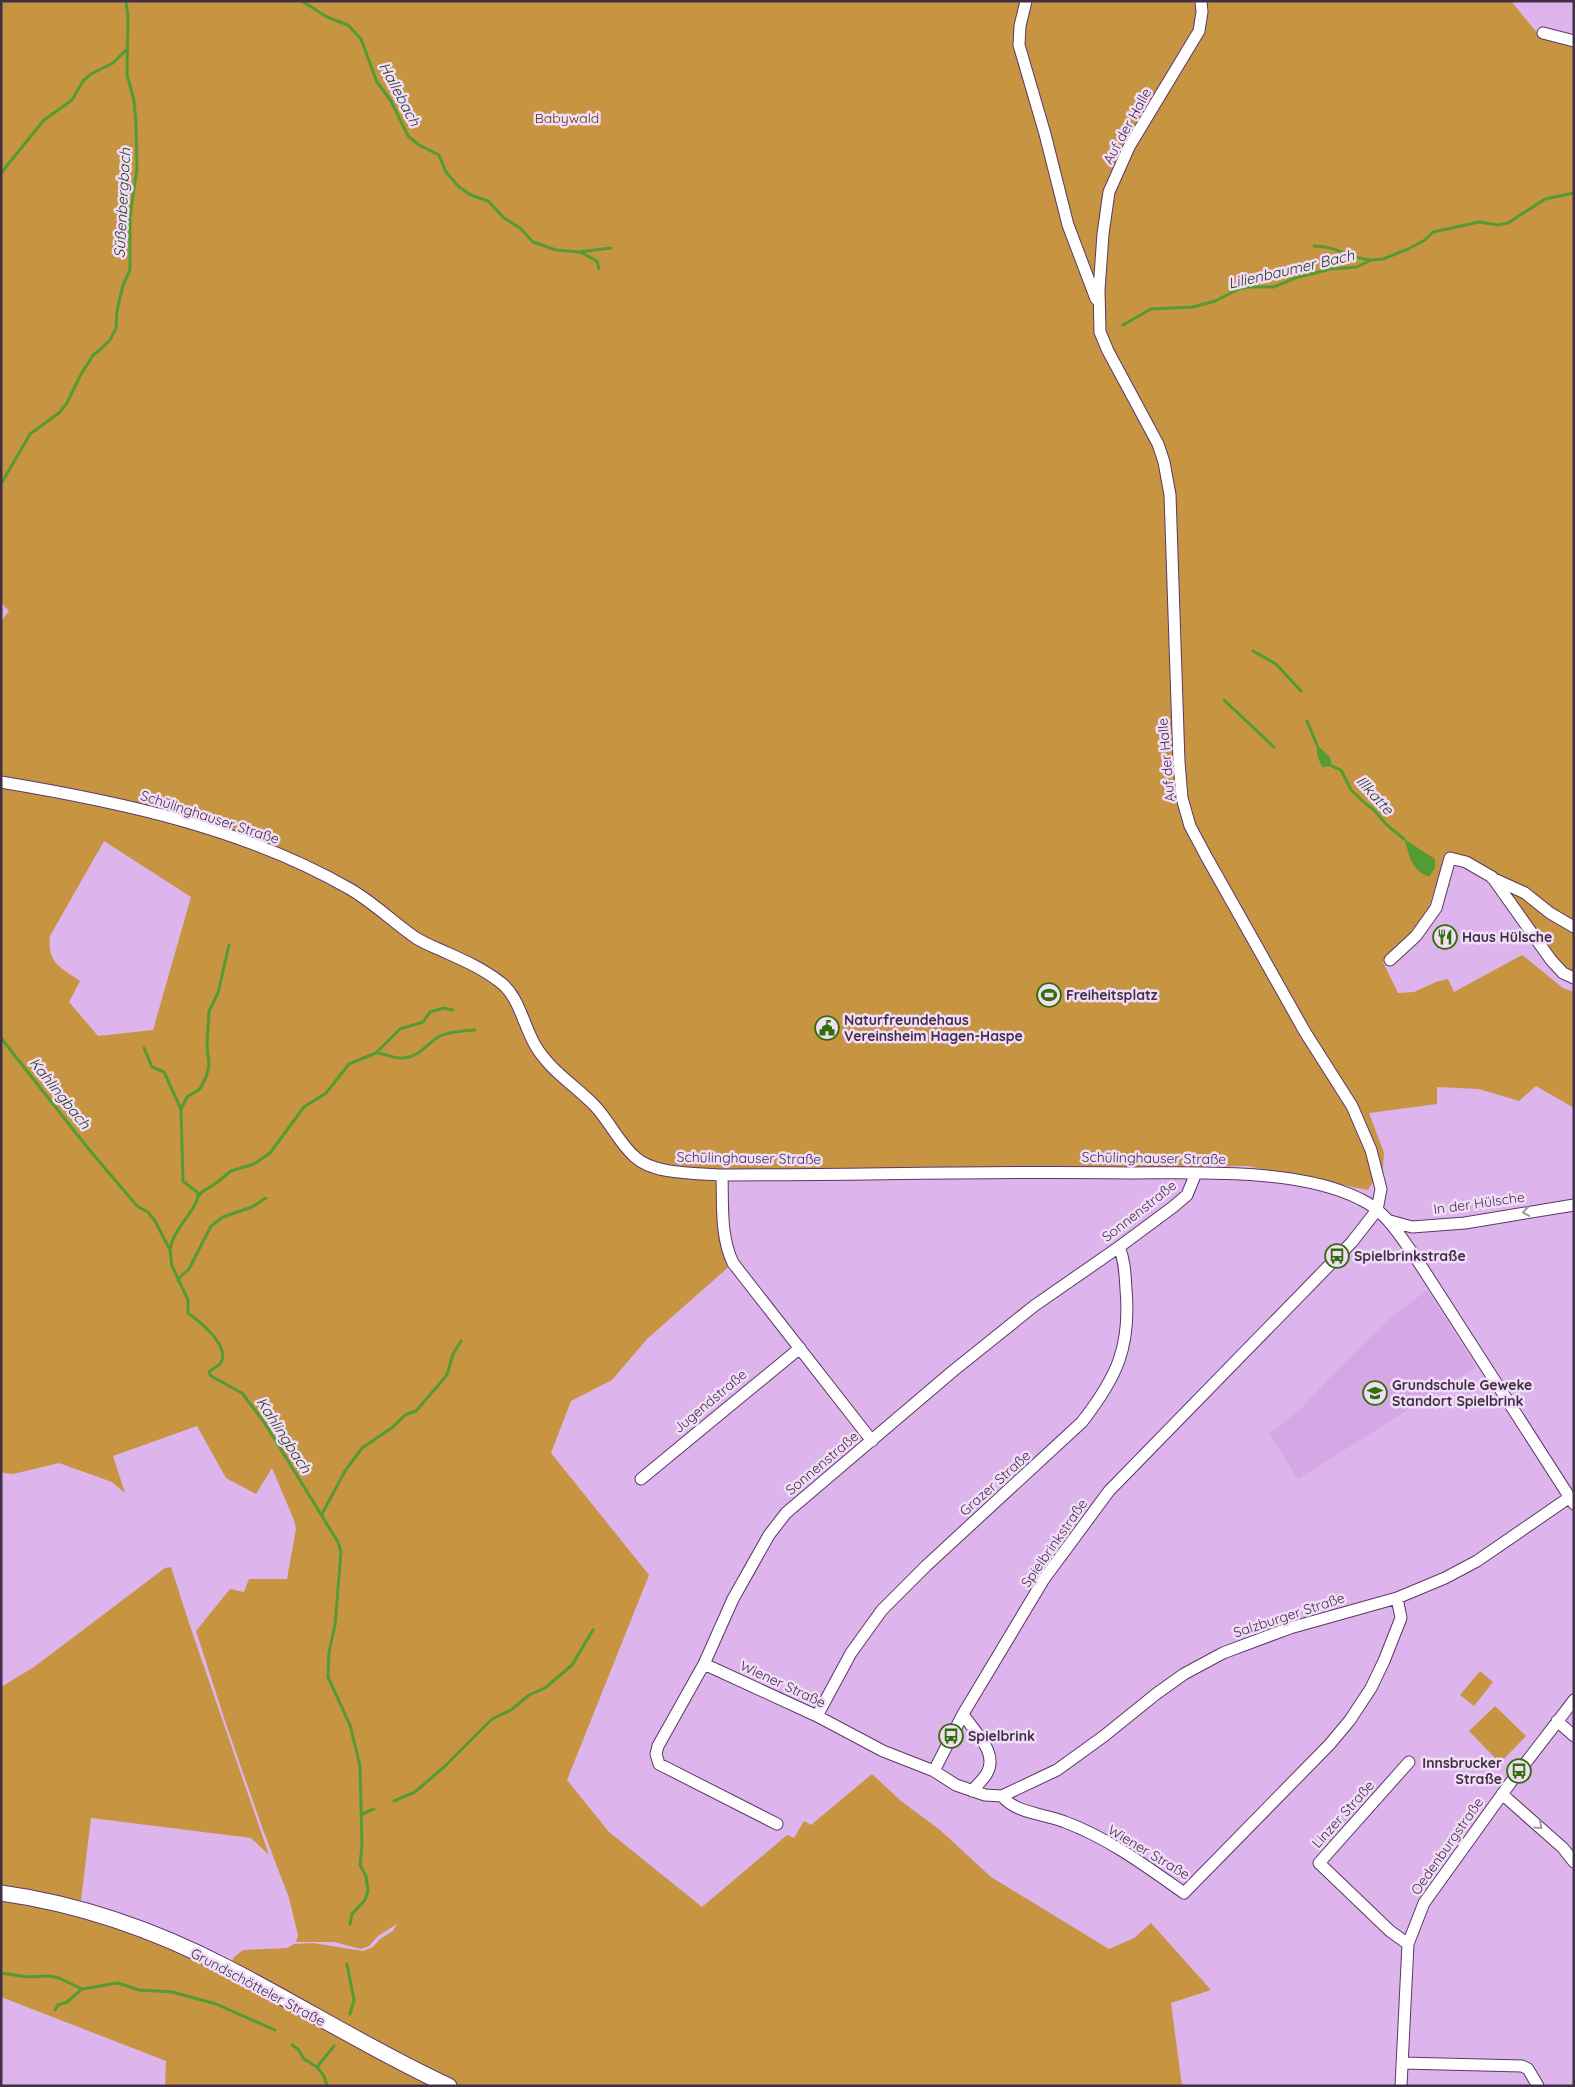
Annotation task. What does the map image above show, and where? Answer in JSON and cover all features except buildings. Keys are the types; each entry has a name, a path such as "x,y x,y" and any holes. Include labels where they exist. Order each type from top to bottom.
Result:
{"main road":[{"name":"Grundschötteler Straße","path":"1,1893 66,1905 137,1927 226,1967 396,2060 449,2086"}],"street":[{"name":"Auf der Halle","path":"1026,1 1020,26 1020,45 1068,225 1098,303"},
{"name":"Auf der Halle","path":"1201,1 1202,12 1199,31 1129,147 1109,192 1103,234 1098,303 1100,332 1108,351 1158,444 1164,462 1170,495 1179,762 1182,798 1190,826 1305,1032 1352,1106 1371,1150 1381,1190 1377,1210"},
{"path":"1542,33 1574,41"},
{"name":"Schülinghauser Straße","path":"1,782 54,791 152,812 249,842 338,882 373,904 417,939 484,971 502,983 512,994 536,1047 554,1070 595,1106 636,1158 663,1171 722,1175 958,1172 1196,1173 1268,1176 1320,1185 1361,1199 1390,1221"},
{"path":"1390,960 1416,936 1436,908 1450,858 1466,862 1525,893 1550,913 1574,927"},
{"path":"1489,875 1551,960 1564,973 1574,978"},
{"name":"Sonnenstraße","path":"776,1824 659,1764 657,1760 658,1746 704,1664 733,1599 769,1535 786,1513 953,1370 1034,1306 1119,1248 1187,1195 1196,1173"},
{"path":"722,1175 726,1249 738,1270 872,1441"},
{"name":"In der Hülsche","path":"1390,1221 1412,1227 1465,1223 1574,1205"},
{"name":"Spielbrinkstraße","path":"934,1771 963,1714 1044,1579 1110,1492 1352,1242 1377,1210"},
{"path":"1390,1221 1416,1258 1572,1500"},
{"name":"Grazer Straße","path":"817,1716 852,1654 882,1610 926,1566 1082,1422 1103,1394 1117,1368 1124,1340 1128,1311 1124,1259 1119,1248"},
{"name":"Jugendstraße","path":"641,1479 800,1348"},
{"name":"Salzburger Straße","path":"1002,1796 1057,1770 1177,1679 1224,1653 1290,1628 1397,1598 1445,1578 1476,1562 1572,1500"},
{"name":"Wiener Straße","path":"704,1664 817,1716 883,1751 934,1771 956,1785 985,1795 1002,1796 1008,1804 1066,1822 1128,1853 1184,1893 1330,1744 1350,1720 1371,1688 1401,1618 1397,1598"},
{"name":"Oedenburgstraße","path":"1401,2086 1408,1944 1424,1903 1502,1794 1574,1700"},
{"path":"963,1714 986,1747 991,1761 986,1775 972,1791"},
{"path":"1557,1721 1574,1736"},
{"name":"Linzer Straße","path":"1408,1944 1390,1931 1319,1864 1409,1762"},
{"path":"1502,1794 1563,1848 1574,1862"},
{"path":"1402,2063 1522,2066 1528,2069 1538,2086"}],"shaded area":[{"path":"1317,745 1330,757 1332,766 1322,767 1317,755"},
{"path":"1404,839 1435,859 1435,868 1429,877 1422,874 1414,866"},
{"name":"Grundschule Geweke Standort Spielbrink","path":"1427,1290 1476,1367 1298,1479 1269,1434 1300,1410 1331,1376 1390,1318"}],"green space":[{"name":"Babywald","path":"1,1 1511,1 1538,34 1574,43 1574,975 1564,971 1495,875 1461,857 1437,884 1427,912 1415,931 1383,962 1398,993 1414,992 1448,979 1454,992 1522,955 1563,988 1574,992 1574,1108 1536,1086 1519,1101 1479,1089 1437,1087 1437,1104 1369,1113 1384,1153 1382,1178 1374,1180 1368,1190 1247,1166 722,1175 733,1263 647,1339 612,1380 571,1401 551,1453 649,1575 567,1780 609,1832 702,1907 787,1835 794,1838 804,1821 811,1825 872,1774 901,1801 940,1830 991,1877 1109,1949 1134,1938 1151,1923 1211,1990 1171,2003 1182,2086 460,2086 415,2065 230,1965 234,1957 243,1950 287,1948 294,1944 313,1943 363,1951 373,1947 380,1939 393,1931 397,1924 378,1936 369,1946 361,1949 334,1942 296,1942 298,1935 289,1898 226,1724 196,1631 230,1589 244,1592 249,1579 287,1579 296,1529 272,1468 256,1494 226,1478 197,1426 113,1456 125,1493 112,1482 59,1463 13,1474 3,1473 1,1469 1,621 9,611 1,603","holes":["104,841 191,897 153,1030 98,1036 69,1002 80,981 56,963 51,952 50,936"]},
{"path":"171,1567 269,1855 251,1838 91,1818 81,1900 68,1900 1,1888 1,1687 34,1667 165,1568"},
{"path":"1480,1671 1493,1682 1474,1706 1460,1695"},
{"path":"1495,1706 1526,1736 1500,1763 1469,1731"},
{"path":"1,1893 137,1927 449,2086 165,2086 166,2061 1,1997"}],"waterway":[{"name":"Süßenbergbach","path":"1,484 30,434 59,413 67,403 93,355 110,340 116,328 117,311 123,285 130,270 130,217 137,168 134,101 127,74 128,18 126,1"},
{"name":"Hallebach","path":"302,1 327,17 348,25 361,39 377,82 391,101 408,136 419,145 439,155 446,172 459,187 471,195 488,201 504,218 520,228 533,242 556,250 579,252 611,248"},
{"path":"1,173 44,120 72,100 83,81 91,74 113,63 127,49"},
{"name":"Lilienbaumer Bach","path":"1123,325 1151,309 1193,307 1215,301 1239,289 1274,287 1295,278 1331,269 1357,267 1371,260 1383,259 1408,249 1425,240 1433,232 1479,222 1498,225 1508,223 1545,199 1574,193"},
{"path":"1314,246 1329,248 1371,260"},
{"path":"580,252 597,261 599,269"},
{"path":"1253,651 1276,664 1301,691"},
{"path":"1224,700 1274,747"},
{"path":"1307,721 1317,745"},
{"name":"Illkatte","path":"1332,766 1341,770 1351,790 1404,839"},
{"path":"170,1250 176,1234 197,1199 198,1193 183,1181 181,1109 187,1097 200,1089 206,1077 209,1066 207,1045 209,1011 218,993 229,945"},
{"path":"198,1197 231,1171 254,1164 270,1153 304,1107 326,1093 349,1064 376,1053 400,1029 423,1022 430,1012 444,1008 453,1010"},
{"path":"377,1053 397,1058 410,1057 444,1034 475,1030"},
{"name":"Kahlingbach","path":"1,1038 87,1147 137,1206 148,1212 155,1221 170,1250 172,1266 188,1300 188,1313 207,1328 219,1343 222,1351 219,1365 209,1372 211,1376 242,1393 264,1422 338,1542 341,1552 335,1625 329,1652 328,1677 350,1725 360,1766 362,1845 360,1865 366,1876 368,1891 365,1900 352,1914 350,1924"},
{"path":"144,1048 152,1067 164,1072 181,1109"},
{"path":"178,1281 189,1269 211,1226 223,1217 252,1207 266,1198"},
{"path":"322,1514 345,1471 362,1448 393,1427 405,1415 416,1411 447,1375 453,1354 461,1341"},
{"path":"394,1801 415,1792 444,1767 492,1719 511,1710 529,1695 545,1688 572,1665 593,1630"},
{"path":"362,1814 374,1809"},
{"path":"347,1964 354,2000 350,2014"},
{"path":"1,1973 28,1977 50,1976 59,1978 82,1989 118,1983 139,1990 172,1992 216,2004 275,2030"},
{"path":"55,2010 58,2005 67,2002 82,1989"},
{"path":"292,2045 298,2049 304,2059 317,2067 324,2076 327,2086"},
{"path":"317,2067 334,2046"}],"place":[{"name":"Haus Hülsche","path":"1445,937"},
{"name":"Freiheitsplatz","path":"1049,995"},
{"name":"Naturfreundehaus Vereinsheim Hagen-Haspe","path":"827,1028"},
{"name":"Spielbrinkstraße","path":"1337,1256"},
{"name":"Grundschule Geweke Standort Spielbrink","path":"1375,1393"},
{"name":"Spielbrink","path":"951,1736"},
{"name":"Innsbrucker Straße","path":"1519,1771"}]}
